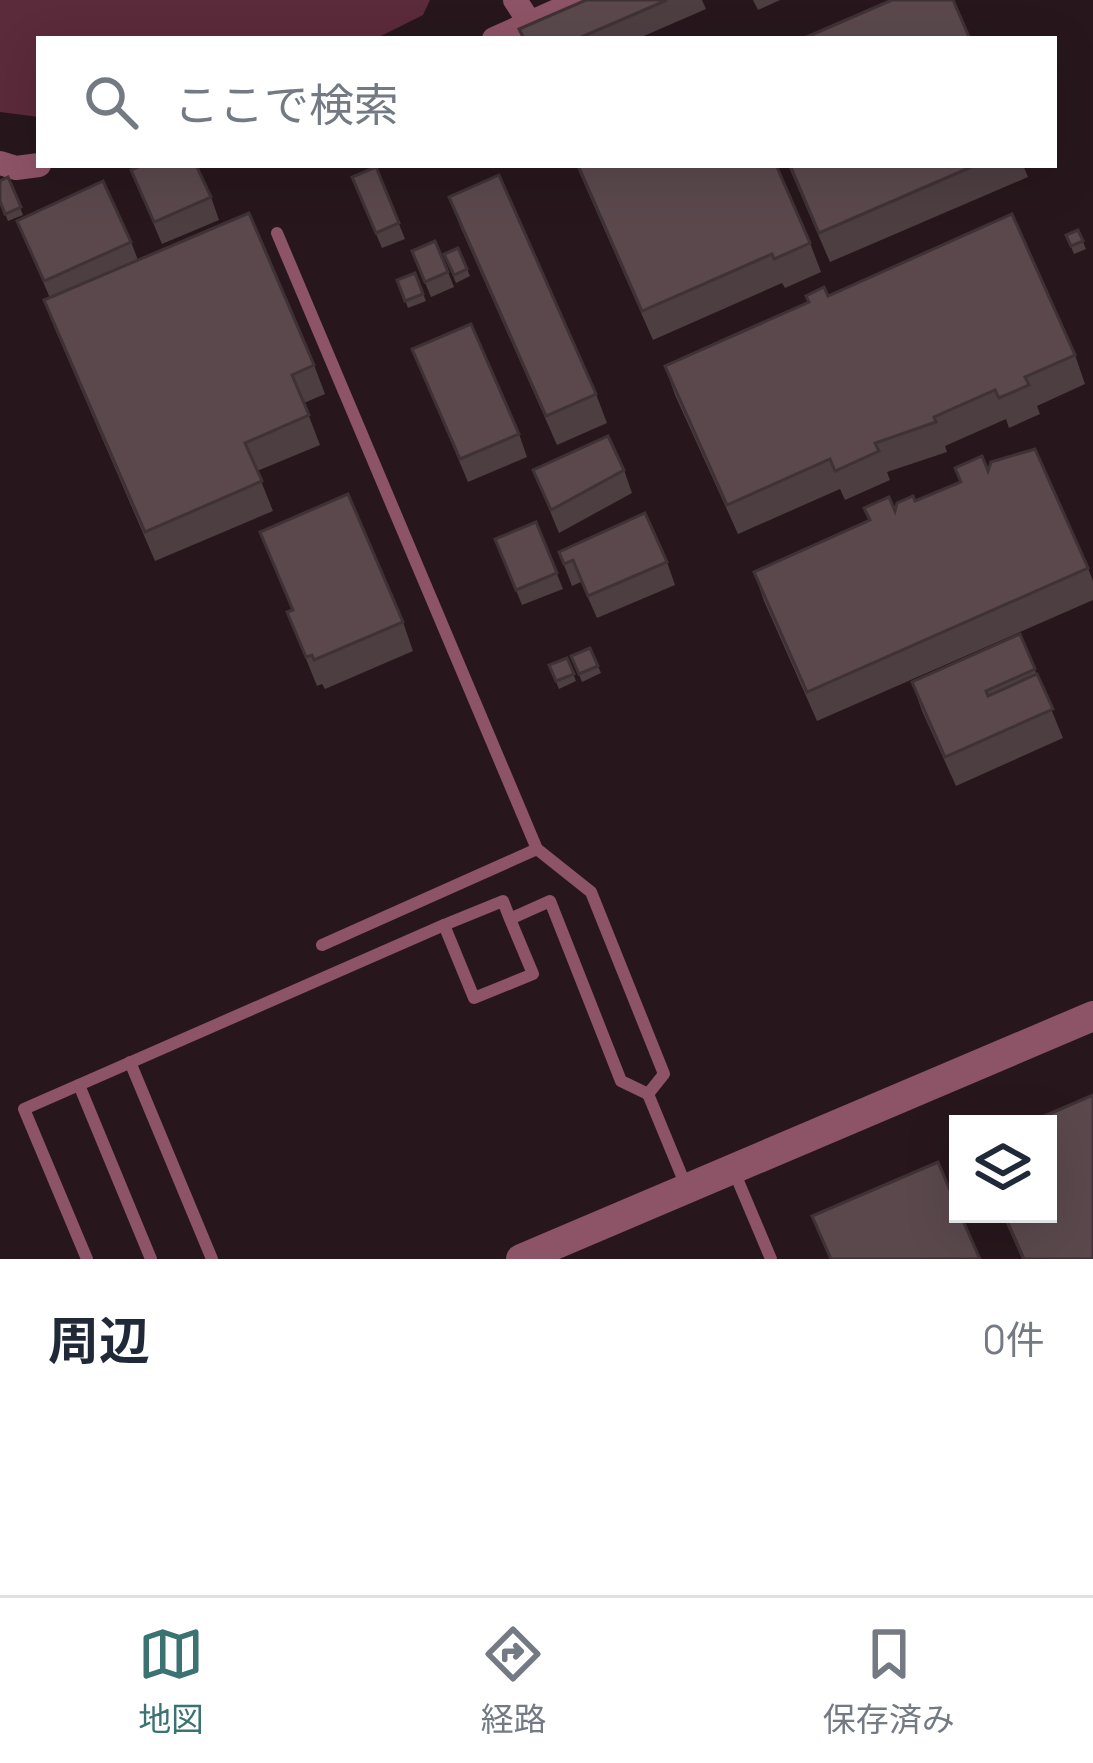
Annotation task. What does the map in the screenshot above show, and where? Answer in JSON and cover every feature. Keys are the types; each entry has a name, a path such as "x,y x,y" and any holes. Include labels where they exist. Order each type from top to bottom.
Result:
{"street":[{"path":"515,0 530,23"},
{"path":"501,36 581,0"},
{"path":"0,163 16,168 36,165"},
{"path":"520,1259 1093,1016"}],"lane":[{"path":"277,233 537,849 591,892 664,1074 648,1094"},
{"path":"322,945 537,849"},
{"path":"87,1259 24,1109 444,925 503,901 533,974 474,998 444,925"},
{"path":"510,919 550,901 621,1081 648,1094 687,1186"},
{"path":"130,1062 212,1259"},
{"path":"79,1084 152,1259"},
{"path":"733,1167 771,1259"}],"shaded area":[{"path":"0,0 430,0 423,15 381,36 36,36 36,117 0,112"}],"building":[{"path":"586,0 667,0 584,36 522,36 519,29"},
{"path":"892,0 953,0 969,36 809,36"},
{"path":"197,168 211,197 154,222 131,170"},
{"path":"376,168 399,223 376,233 352,177"},
{"path":"579,168 777,168 810,243 774,259 772,254 642,311"},
{"path":"791,168 969,168 819,233"},
{"path":"499,175 596,394 546,416 449,197"},
{"path":"8,177 21,207 5,214 0,181"},
{"path":"103,181 131,242 44,281 17,221"},
{"path":"249,213 314,365 292,375 309,415 245,443 262,481 145,532 44,300"},
{"path":"1012,214 1075,355 1025,377 1029,385 999,398 995,390 934,417 936,422 875,443 879,451 835,471 830,459 727,505 665,366 809,302 806,296 824,287 828,296"},
{"path":"1078,230 1083,241 1071,246 1066,235"},
{"path":"435,241 448,272 425,282 412,251"},
{"path":"458,248 467,269 454,275 444,254"},
{"path":"415,273 423,294 405,301 397,280"},
{"path":"471,324 519,434 460,459 412,349"},
{"path":"608,436 624,470 551,510 533,470"},
{"path":"1035,449 1088,568 807,692 754,572 870,520 864,508 889,497 895,511 897,503 913,496 915,501 961,482 955,468 982,456 988,471 991,462"},
{"path":"348,494 403,622 314,660 312,655 306,657 287,612 293,610 260,532"},
{"path":"645,513 667,562 588,596 573,560 564,564 559,552"},
{"path":"536,522 557,573 516,590 495,539"},
{"path":"1020,634 1035,669 986,691 988,696 1037,674 1053,709 945,757 912,682"},
{"path":"590,648 598,666 579,674 571,656"},
{"path":"567,658 574,674 556,681 549,665"},
{"path":"1093,1095 1093,1259 1024,1259 1008,1223 1057,1223 1057,1115 1047,1115"},
{"path":"938,1162 949,1188 949,1223 964,1223 980,1259 831,1259 812,1216"}]}
